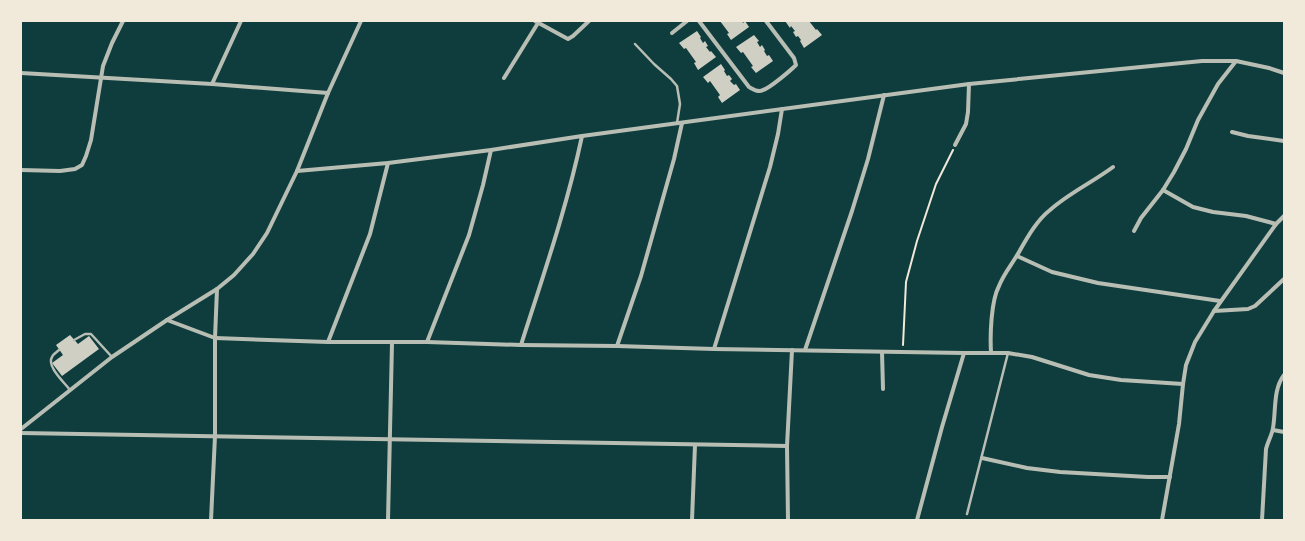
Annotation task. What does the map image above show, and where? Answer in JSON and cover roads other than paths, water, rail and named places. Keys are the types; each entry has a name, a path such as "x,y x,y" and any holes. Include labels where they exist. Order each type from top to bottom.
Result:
{"street":[{"path":"21,170 60,171 75,169 82,164 91,140 101,76 107,54 123,21"},
{"path":"212,84 241,21"},
{"path":"21,429 112,357 217,289 239,270 253,254 268,233 297,171 328,94 361,21"},
{"path":"504,78 537,22 568,39 574,36 589,21"},
{"path":"672,33 687,21"},
{"path":"699,21 748,87 756,91 763,91 791,70 796,64 794,58 766,21"},
{"path":"297,171 388,163 491,150 582,136 969,84 1202,61 1236,61 1269,68 1284,73"},
{"path":"1134,231 1141,218 1163,190 1174,172 1198,120 1218,84 1236,61"},
{"path":"21,73 101,76 328,94"},
{"path":"955,144 966,124 969,84"},
{"path":"805,350 852,211 868,159 884,95"},
{"path":"714,349 770,167 782,109"},
{"path":"616,346 641,276 674,159 680,124"},
{"path":"1232,132 1248,136 1284,141"},
{"path":"521,345 554,243 576,165 582,136"},
{"path":"427,342 469,235 491,150"},
{"path":"328,342 370,234 388,163"},
{"path":"991,352 990,338 993,308 998,288 1007,270 1029,235 1049,210 1113,167"},
{"path":"1163,190 1193,207 1213,212 1246,216 1276,224"},
{"path":"1162,520 1180,424 1186,365 1195,342 1220,301 1276,224 1284,216"},
{"path":"1017,256 1052,272 1098,283 1220,301"},
{"path":"1214,311 1251,308 1284,279"},
{"path":"211,520 215,436 215,338 217,289"},
{"path":"167,320 215,338 328,342 427,342 714,349 1008,353 1032,357 1089,375 1121,380 1183,384"},
{"path":"388,520 392,343"},
{"path":"788,520 787,446 792,350"},
{"path":"882,352 883,388"},
{"path":"916,520 964,353"},
{"path":"1262,520 1266,448 1273,430 1277,388 1284,375"},
{"path":"1273,430 1284,432"},
{"path":"21,433 787,446"},
{"path":"692,520 695,445"},
{"path":"982,458 1027,468 1060,472 1148,478 1170,477"}],"lane":[{"path":"635,44 671,79 676,86 680,104 680,124"},
{"path":"74,340 85,334 91,334 112,357"},
{"path":"59,350 52,356 51,363 53,369 71,390"},
{"path":"967,514 1008,353"}]}
